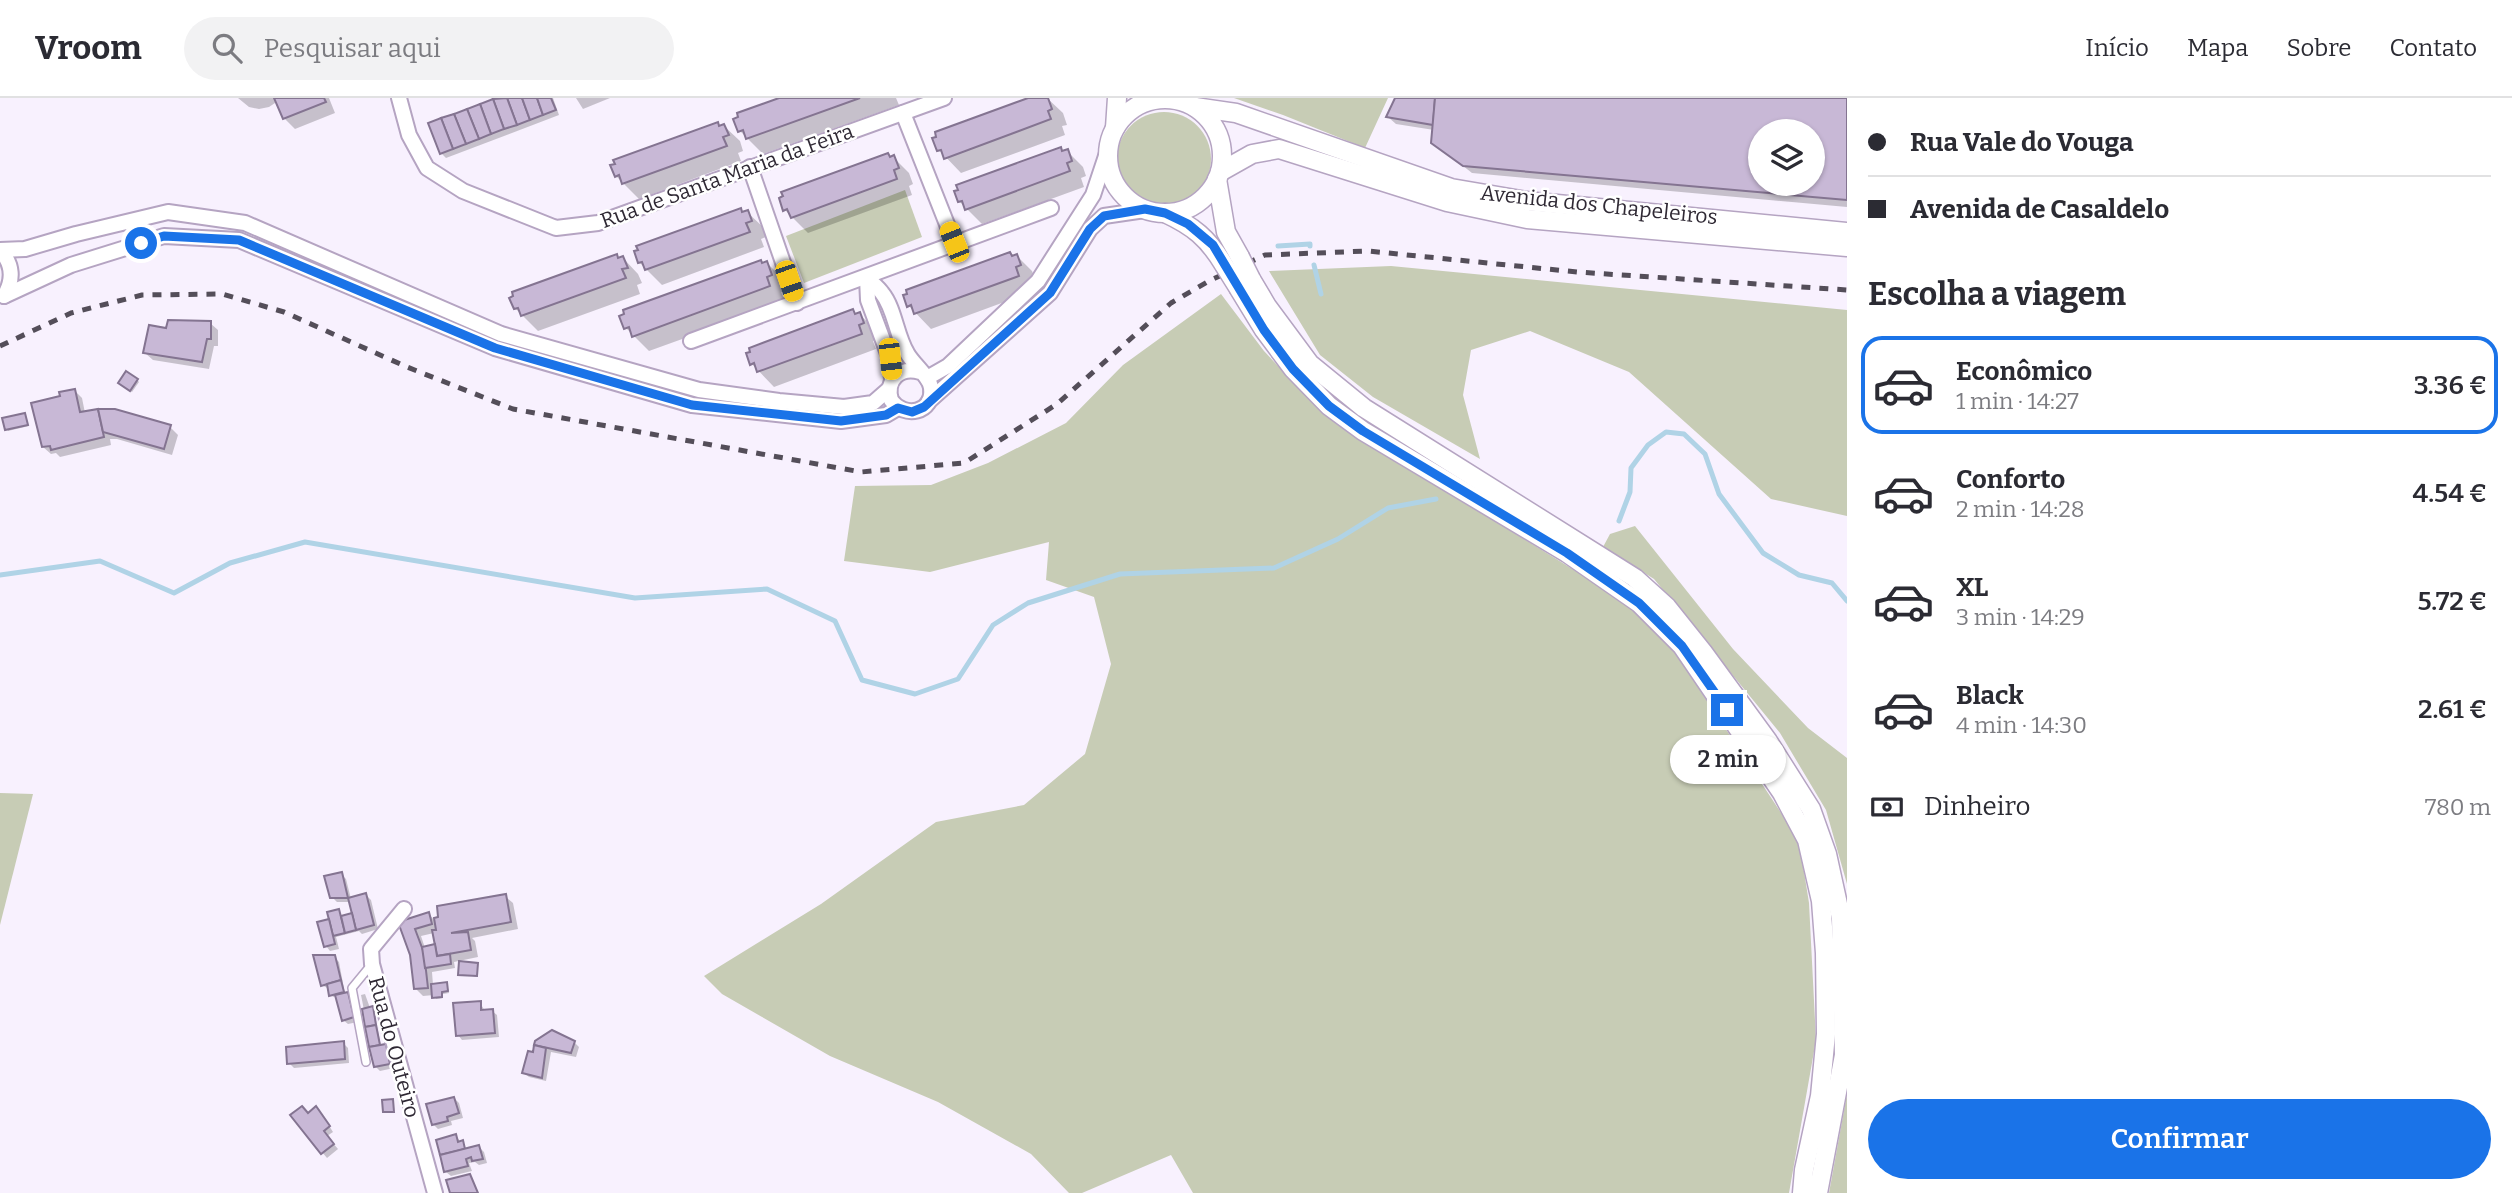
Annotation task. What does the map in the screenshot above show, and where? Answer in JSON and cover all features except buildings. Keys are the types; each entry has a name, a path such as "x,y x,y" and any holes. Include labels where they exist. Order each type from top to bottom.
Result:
{"street":[{"name":"Rua de Santa Maria da Feira","path":"404,99 410,135 427,167 463,191 556,228 598,223 944,98"},
{"path":"0,250 25,249 169,212 245,223 501,334 699,390 844,407 873,403 905,370 924,375 948,366 1038,281 1093,195 1115,128 1117,98"},
{"path":"1115,128 1125,115 1138,105 1153,100 1187,102 1209,119 1219,135 1222,154 1219,175 1232,261 1245,284 1264,330 1293,369 1329,406 1363,431 1567,553 1639,603 1682,646 1782,793 1807,840 1821,901 1825,953 1826,1034 1820,1096 1804,1170 1802,1193"},
{"name":"Avenida dos Chapeleiros","path":"1187,102 1236,113 1451,188 1526,201 1847,232"},
{"path":"902,113 954,242"},
{"path":"1109,147 1108,163 1120,192 1145,209 1165,213 1188,224 1232,261"},
{"name":"Avenida dos Chapeleiros","path":"1219,175 1252,153 1279,149 1447,202 1527,219 1847,247"},
{"path":"750,167 797,303"},
{"path":"1165,213 1191,207 1211,190 1219,175"},
{"path":"691,341 1051,208"},
{"path":"867,278 868,300 890,359 891,400 898,408 912,412 924,407 1050,293 1090,229 1104,216 1145,209"},
{"path":"2,297 71,265 164,236 239,240 495,348 692,405 841,421 886,415 898,408"},
{"path":"0,250 11,270 11,279 2,297"},
{"path":"867,278 884,295 906,352 931,388 929,401"},
{"path":"1245,284 1267,306 1310,364 1364,408 1635,578 1667,607 1768,741 1811,809 1841,892 1844,1055 1818,1193"},
{"name":"Rua do Outeiro","path":"404,909 371,949 372,964 435,1193"}],"lane":[{"path":"366,1062 352,988 372,964"}],"green space":[{"path":"1234,98 1388,98 1365,148"},
{"path":"1164,112 1182,116 1197,126 1207,141 1211,159 1207,177 1197,192 1182,202 1164,206 1146,202 1131,192 1121,177 1117,159 1121,141 1131,126 1146,116"},
{"path":"905,190 922,237 804,283 786,236"},
{"path":"1391,266 1847,310 1847,516 1771,499 1629,372 1530,331 1471,350 1463,395 1480,459 1373,397 1320,355 1269,271"},
{"path":"1221,294 1264,351 1324,415 1624,601 1675,652 1799,840 1809,903 1816,1040 1789,1193 1193,1193 1171,1155 1082,1193 1069,1193 1031,1154 938,1102 830,1056 722,994 704,976 821,904 936,822 1024,805 1085,754 1111,664 1094,597 1046,580 1049,542 930,572 844,561 855,486 931,485 988,463 1066,423 1123,365"},
{"path":"1635,526 1733,649 1808,728 1847,758 1847,884 1826,810 1780,733 1654,579 1603,547 1610,534"},
{"path":"0,793 33,794 0,925"},
{"path":"1847,1094 1847,1193 1829,1193"}],"waterway":[{"path":"1278,246 1310,246"},
{"path":"1314,265 1321,294"},
{"path":"1619,521 1630,492 1631,468 1648,445 1666,432 1684,434 1705,454 1719,494 1763,553 1799,575 1832,583 1847,601"},
{"path":"0,575 100,561 174,593 230,563 305,542 635,598 767,589 835,621 862,680 915,694 958,679 993,625 1028,603 1120,574 1274,568 1338,539 1388,508 1436,499"}],"railway":[{"path":"0,346 71,313 142,295 222,294 284,312 407,367 513,409 861,472 964,463 1057,404 1171,303 1209,281 1265,255 1368,251 1577,272 1847,290"}],"route":[{"path":"141,243 164,236 239,240 495,348 692,405 841,421 886,415 898,408 912,412 924,407 1050,293 1090,229 1104,216 1145,209 1165,213 1188,224 1213,245 1264,330 1293,369 1329,406 1363,431 1567,553 1639,603 1682,646 1727,710"}]}
